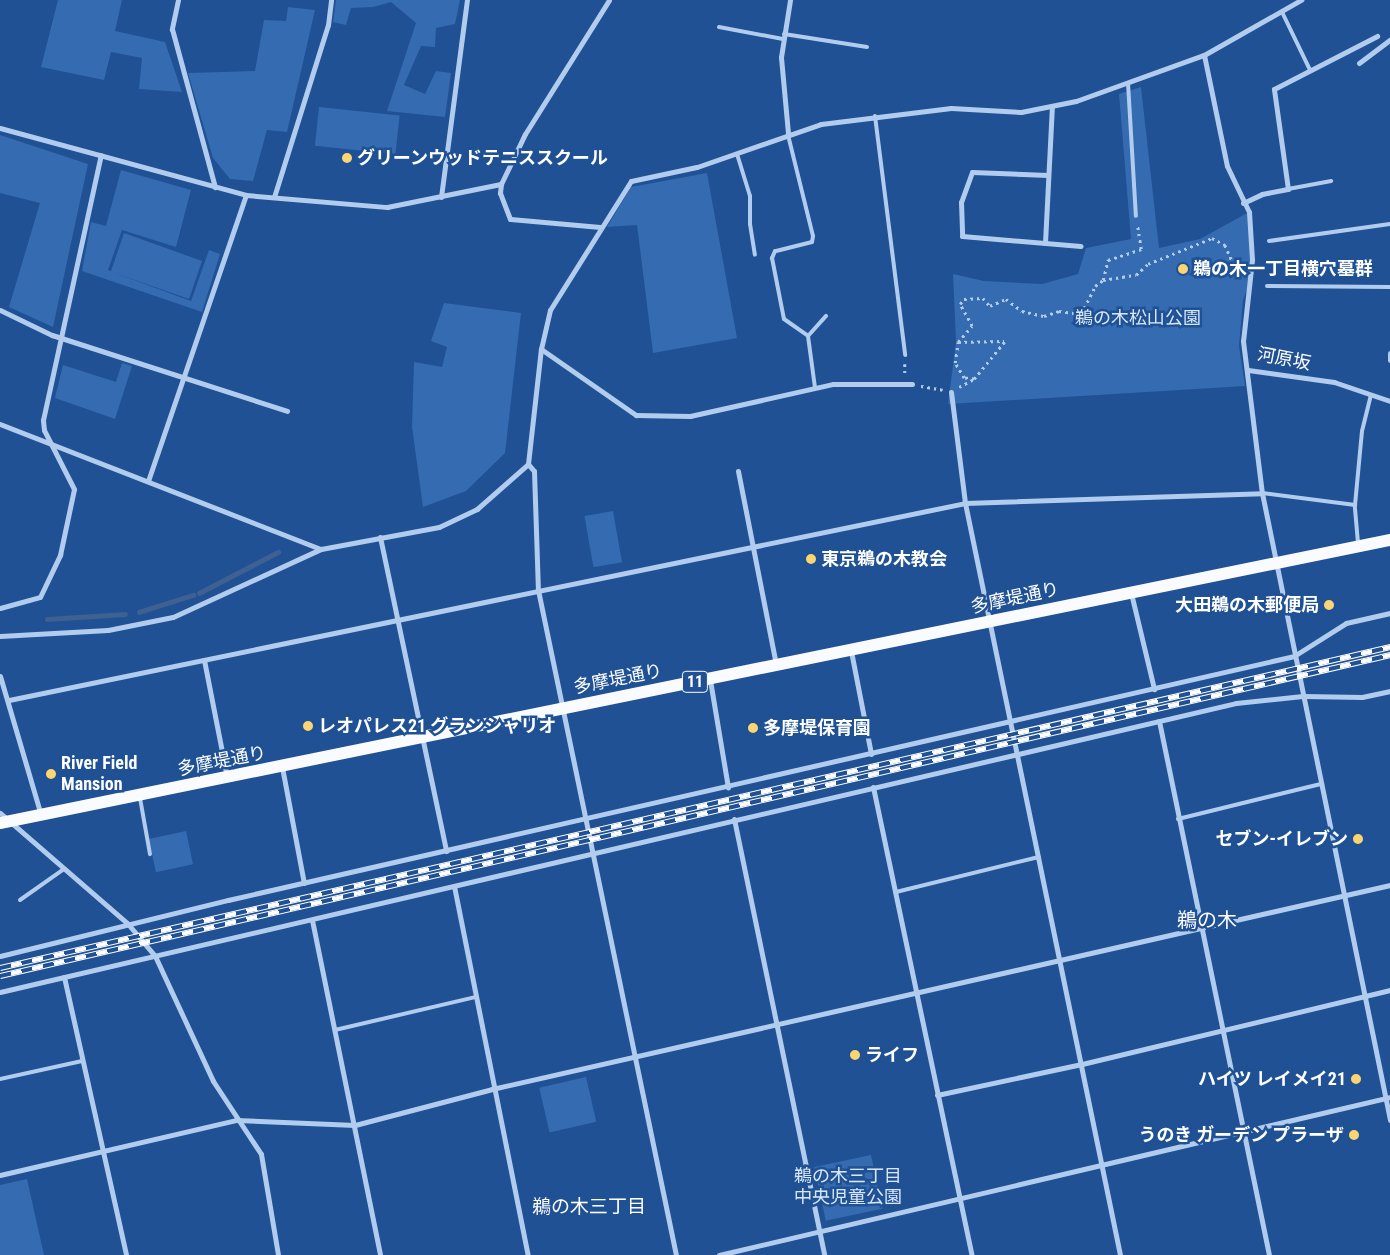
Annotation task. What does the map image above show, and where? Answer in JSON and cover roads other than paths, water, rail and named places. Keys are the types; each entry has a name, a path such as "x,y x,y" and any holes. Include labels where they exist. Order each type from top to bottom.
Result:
{"main road":[{"name":"多摩堤通り","path":"3,819 41,815 282,767 1390,540"}],"street":[{"path":"178,0 172,29 215,187"},
{"path":"274,197 328,25 331,0"},
{"path":"441,197 467,0"},
{"path":"600,227 510,219 500,193 501,184 525,134 609,0"},
{"path":"788,133 781,57 790,0"},
{"path":"0,636 108,630 173,617 321,549 439,527 477,509 528,464 541,349 550,310 600,227 631,181 697,167 788,133 875,115 951,108 1021,112 1052,107 1128,83 1204,55 1301,0"},
{"path":"1244,203 1262,194 1288,189 1274,89 1377,36"},
{"path":"1359,62 1390,40"},
{"name":"河原坂","path":"1204,55 1227,166 1249,212 1252,268 1243,341 1248,370 1334,382 1390,401"},
{"path":"1045,243 1052,107"},
{"path":"0,128 246,195 387,207 501,184"},
{"path":"0,608 40,597 60,555 74,488 49,440 43,420 101,155"},
{"path":"1048,175 972,172 961,202 962,236 1081,246"},
{"path":"148,481 186,376 246,195"},
{"path":"0,310 61,338 186,376 287,411"},
{"path":"541,349 636,415 690,416 815,388 870,382 912,384"},
{"path":"1390,352 1390,360"},
{"path":"1248,370 1262,494 1275,563 1364,996 1387,1098 1390,1120"},
{"path":"951,392 965,503 1061,960 1120,1255"},
{"path":"0,424 49,440 321,549"},
{"path":"528,464 534,471 538,590 594,852 676,1255"},
{"path":"738,471 754,544 776,666"},
{"path":"9,700 754,544 965,503 1262,494"},
{"path":"380,537 446,851"},
{"path":"1130,592 1154,689"},
{"path":"0,956 304,883 586,820 1294,656 1346,622 1390,614"},
{"path":"851,650 870,754"},
{"path":"204,660 227,777"},
{"path":"0,676 9,700 41,815"},
{"path":"710,679 728,787"},
{"path":"0,992 1236,703 1303,696 1362,697 1390,691"},
{"path":"1159,721 1221,1031 1269,1255"},
{"path":"282,767 304,883"},
{"path":"873,787 972,1255"},
{"path":"3,819 128,924 155,956 208,1073 236,1120 261,1154 278,1255"},
{"path":"734,819 824,1255"},
{"path":"0,1175 236,1120 355,1125 492,1089 777,1025 916,991 1390,885"},
{"path":"454,886 492,1089 528,1255"},
{"path":"312,920 380,1255"},
{"path":"64,977 126,1255"},
{"path":"937,1095 1082,1064 1390,990"},
{"path":"720,1255 1242,1130 1387,1098"}],"lane":[{"path":"1282,12 1310,70"},
{"path":"719,27 867,47"},
{"path":"1128,83 1136,216"},
{"path":"875,115 905,355"},
{"path":"788,133 813,236 812,242 776,251 772,258 784,319 808,336 815,388"},
{"path":"736,154 750,196 750,224 755,255"},
{"path":"1288,189 1331,181"},
{"path":"1269,241 1390,224"},
{"path":"1267,286 1390,287"},
{"path":"808,336 826,316"},
{"path":"1358,547 1355,505 1362,431 1370,394"},
{"path":"1262,494 1355,505"},
{"path":"1178,818 1321,784"},
{"path":"139,795 150,854"},
{"path":"896,892 1039,857"},
{"path":"20,900 64,869"},
{"path":"335,1030 476,997"},
{"path":"0,1079 82,1061"}],"waterway":[{"path":"199,593 278,552"},
{"path":"139,612 193,595"},
{"path":"47,619 125,614"}],"railway":[{"path":"0,968 1390,647"},
{"path":"0,976 1390,655"}],"place":[{"name":"グリーンウッドテニススクール","path":"347,158"},
{"name":"鵜の木一丁目横穴墓群","path":"1183,269"},
{"name":"東京鵜の木教会","path":"811,559"},
{"name":"大田鵜の木郵便局","path":"1329,605"},
{"name":"レオパレス21 グランシャリオ","path":"308,726"},
{"name":"多摩堤保育園","path":"753,728"},
{"name":"River Field Mansion","path":"51,774"},
{"name":"セブン-イレブン","path":"1358,839"},
{"name":"ライフ","path":"855,1055"},
{"name":"ハイツ レイメイ21","path":"1356,1079"},
{"name":"うのき ガーデン プラーザ","path":"1354,1135"}],"district":[{"name":"鵜の木","path":"1207,920"},
{"name":"鵜の木三丁目","path":"589,1207"}],"park label":[{"name":"鵜の木松山公園","path":"1138,318"},
{"name":"鵜の木三丁目 中央児童公園","path":"848,1187"}]}
